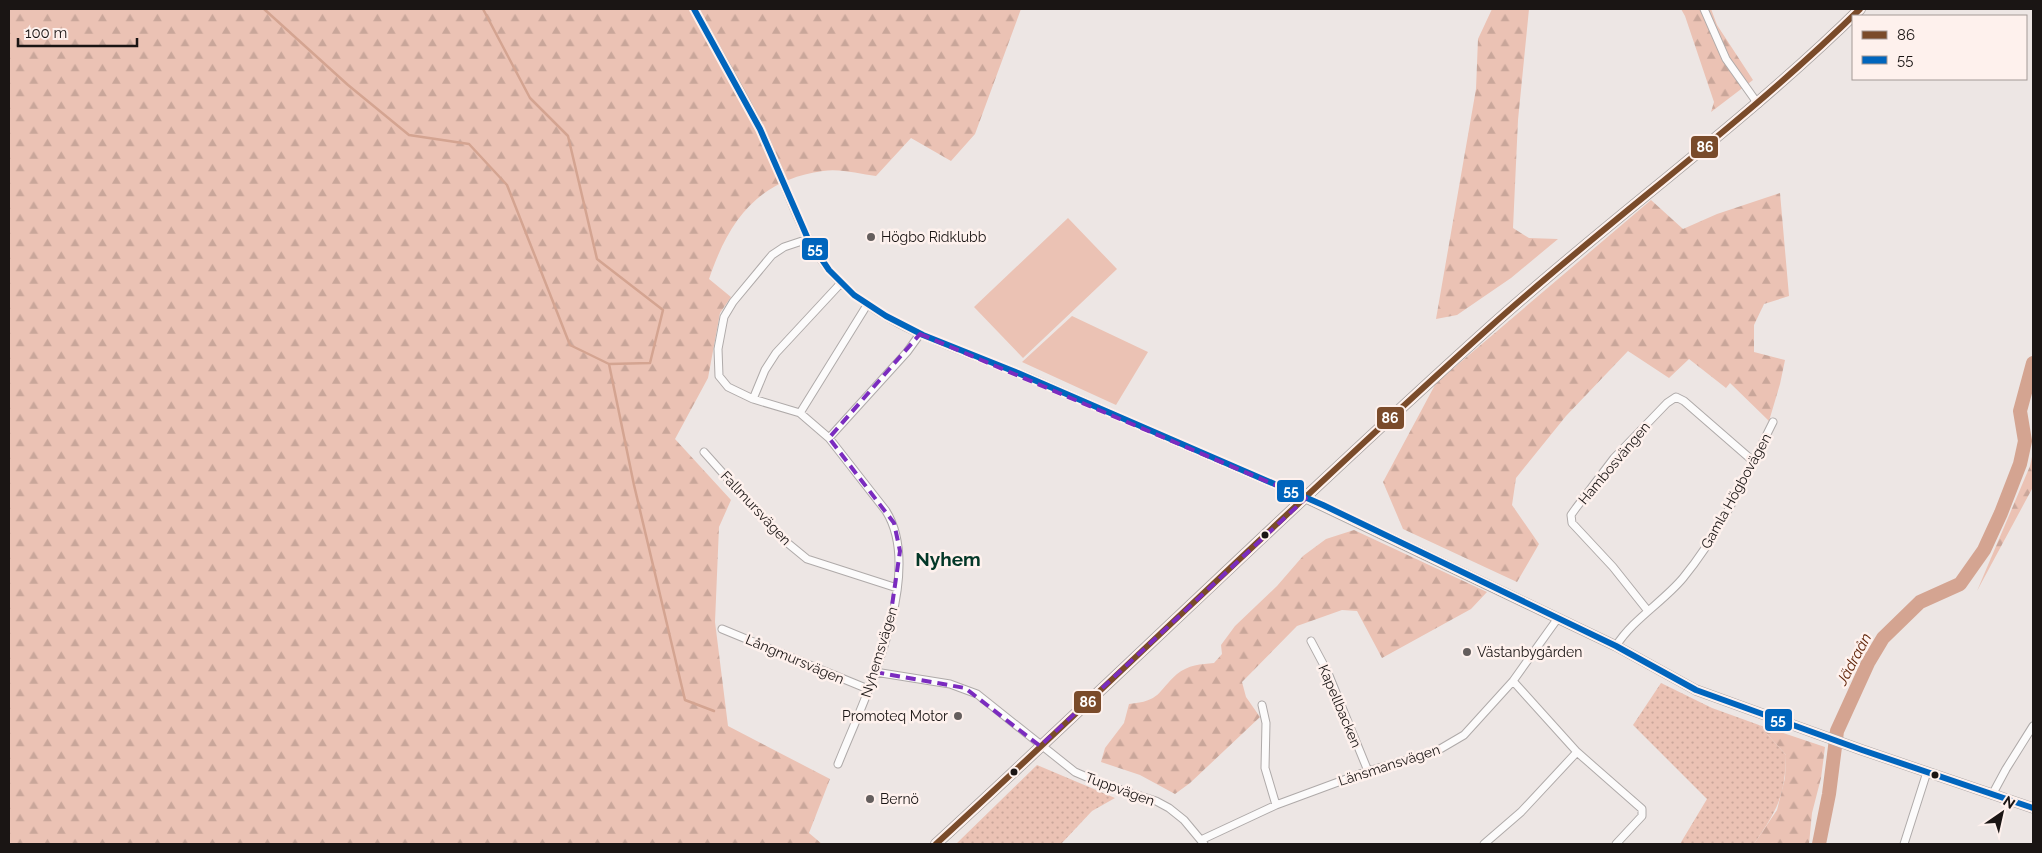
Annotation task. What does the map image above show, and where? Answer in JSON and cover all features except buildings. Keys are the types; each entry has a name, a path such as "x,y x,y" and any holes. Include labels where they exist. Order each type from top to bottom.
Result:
{"main road":[{"path":"936,844 1490,326 1595,236 1758,104 1852,16"}],"street":[{"path":"694,9 760,129 808,239 841,282 868,305 920,334 1018,373 1306,498 1616,646 1696,690 1862,750 2033,808"},
{"path":"1704,9 1726,60 1758,104"},
{"path":"808,239 784,246 772,255 728,307 724,317 718,349 719,376 728,387 753,399 765,370 776,353 841,282"},
{"path":"800,413 868,305"},
{"path":"829,438 908,352 920,334"},
{"name":"Hambosvängen","path":"1648,611 1613,567 1572,523 1571,515 1614,458 1647,423 1676,397 1684,401 1753,461"},
{"name":"Nyhemsvägen","path":"753,399 800,413 829,438 894,524 900,551 897,588 888,633 875,672 838,764"},
{"name":"Gamla Högbovägen","path":"1616,646 1623,635 1681,580 1706,547 1729,508 1773,422"},
{"name":"Fallmursvägen","path":"704,452 779,536 807,559 897,588"},
{"name":"Länsmansvägen","path":"1203,842 1276,805 1368,771 1435,752 1464,735 1513,681 1558,618"},
{"name":"Långmursvägen","path":"722,629 868,689"},
{"name":"Kapellbacken","path":"1311,640 1328,673 1368,771"},
{"name":"Tuppvägen","path":"875,672 965,688 989,703 1040,746 1087,778 1156,801 1169,808 1203,842"},
{"path":"1513,681 1577,752 1642,809 1642,816 1616,844"},
{"path":"1262,705 1266,723 1265,768 1276,805"},
{"path":"1992,794 2033,726"},
{"path":"1484,844 1522,812 1577,752"},
{"path":"1904,844 1927,772"}],"highlighted area":[{"path":"920,334 1306,498 1040,746 965,688 875,672 888,633 900,551 894,523 829,438"}],"green space":[{"path":"9,9 1021,9 975,134 951,161 911,138 876,176 829,170 800,176 781,183 749,206 737,221 726,238 709,279 731,297 720,313 708,378 675,439 731,500 719,527 715,622 728,726 830,779 809,833 822,844 9,844"},
{"path":"1492,9 1529,9 1518,120 1513,228 1529,238 1558,239 1511,278 1457,315 1436,319 1476,89 1478,39"},
{"path":"1681,9 1711,9 1717,25 1753,80 1711,112 1714,102"},
{"path":"1780,193 1789,296 1764,304 1754,325 1754,352 1785,360 1769,421 1730,383 1726,388 1689,359 1669,378 1628,351 1566,416 1516,478 1512,505 1539,544 1517,582 1403,529 1383,482 1436,383 1651,200 1683,229 1717,214"},
{"path":"1068,218 1117,269 1023,358 974,307"},
{"path":"1072,316 1148,352 1116,405 1022,362"},
{"path":"2033,452 2033,487 1977,591 2030,466"},
{"path":"1354,530 1487,592 1471,609 1382,658 1357,611 1342,610 1297,626 1242,682 1246,697 1260,717 1190,783 1175,794 1140,775 1101,762 1105,748 1124,723 1129,704 1147,701 1158,695 1177,674 1190,667 1214,663 1222,654 1221,645 1235,626 1277,586 1303,556 1326,539"},
{"path":"1661,683 1712,708 1759,725 1786,755 1782,793 1769,822 1754,844 1680,844 1707,799 1633,725"},
{"path":"1759,725 1825,747 1821,778 1812,813 1809,844 1754,844 1777,810 1785,778 1786,755"},
{"path":"1037,765 1115,798 1092,811 1061,844 956,844"}],"waterway":[{"path":"264,9 348,85 409,135 469,144 507,185 570,345 609,364 634,485 685,700 714,711"},
{"path":"483,9 530,98 568,136 597,259 663,310 650,363 609,364"},
{"name":"Jädraån","path":"1819,844 1829,794 1837,731 1868,663 1883,638 1920,602 1960,584 1984,550 2001,513 2020,464 2025,441 2020,411 2033,363"}],"transit line":[{"name":"55","path":"694,9 760,129 808,239 829,270 854,295 886,316 923,335 1018,373 1323,505 1616,646 1696,690 1862,750 2033,808"},
{"name":"86","path":"1854,15 1860,9"},
{"name":"86","path":"936,844 1350,455 1490,327 1583,247 1724,131 1816,51 1852,17"}],"place":[{"name":"Högbo Ridklubb","path":"871,237"},
{"name":"Västanbygården","path":"1467,652"},
{"name":"Promoteq Motor","path":"958,716"},
{"name":"Bernö","path":"870,799"}],"district":[{"name":"Nyhem","path":"948,559"}]}
